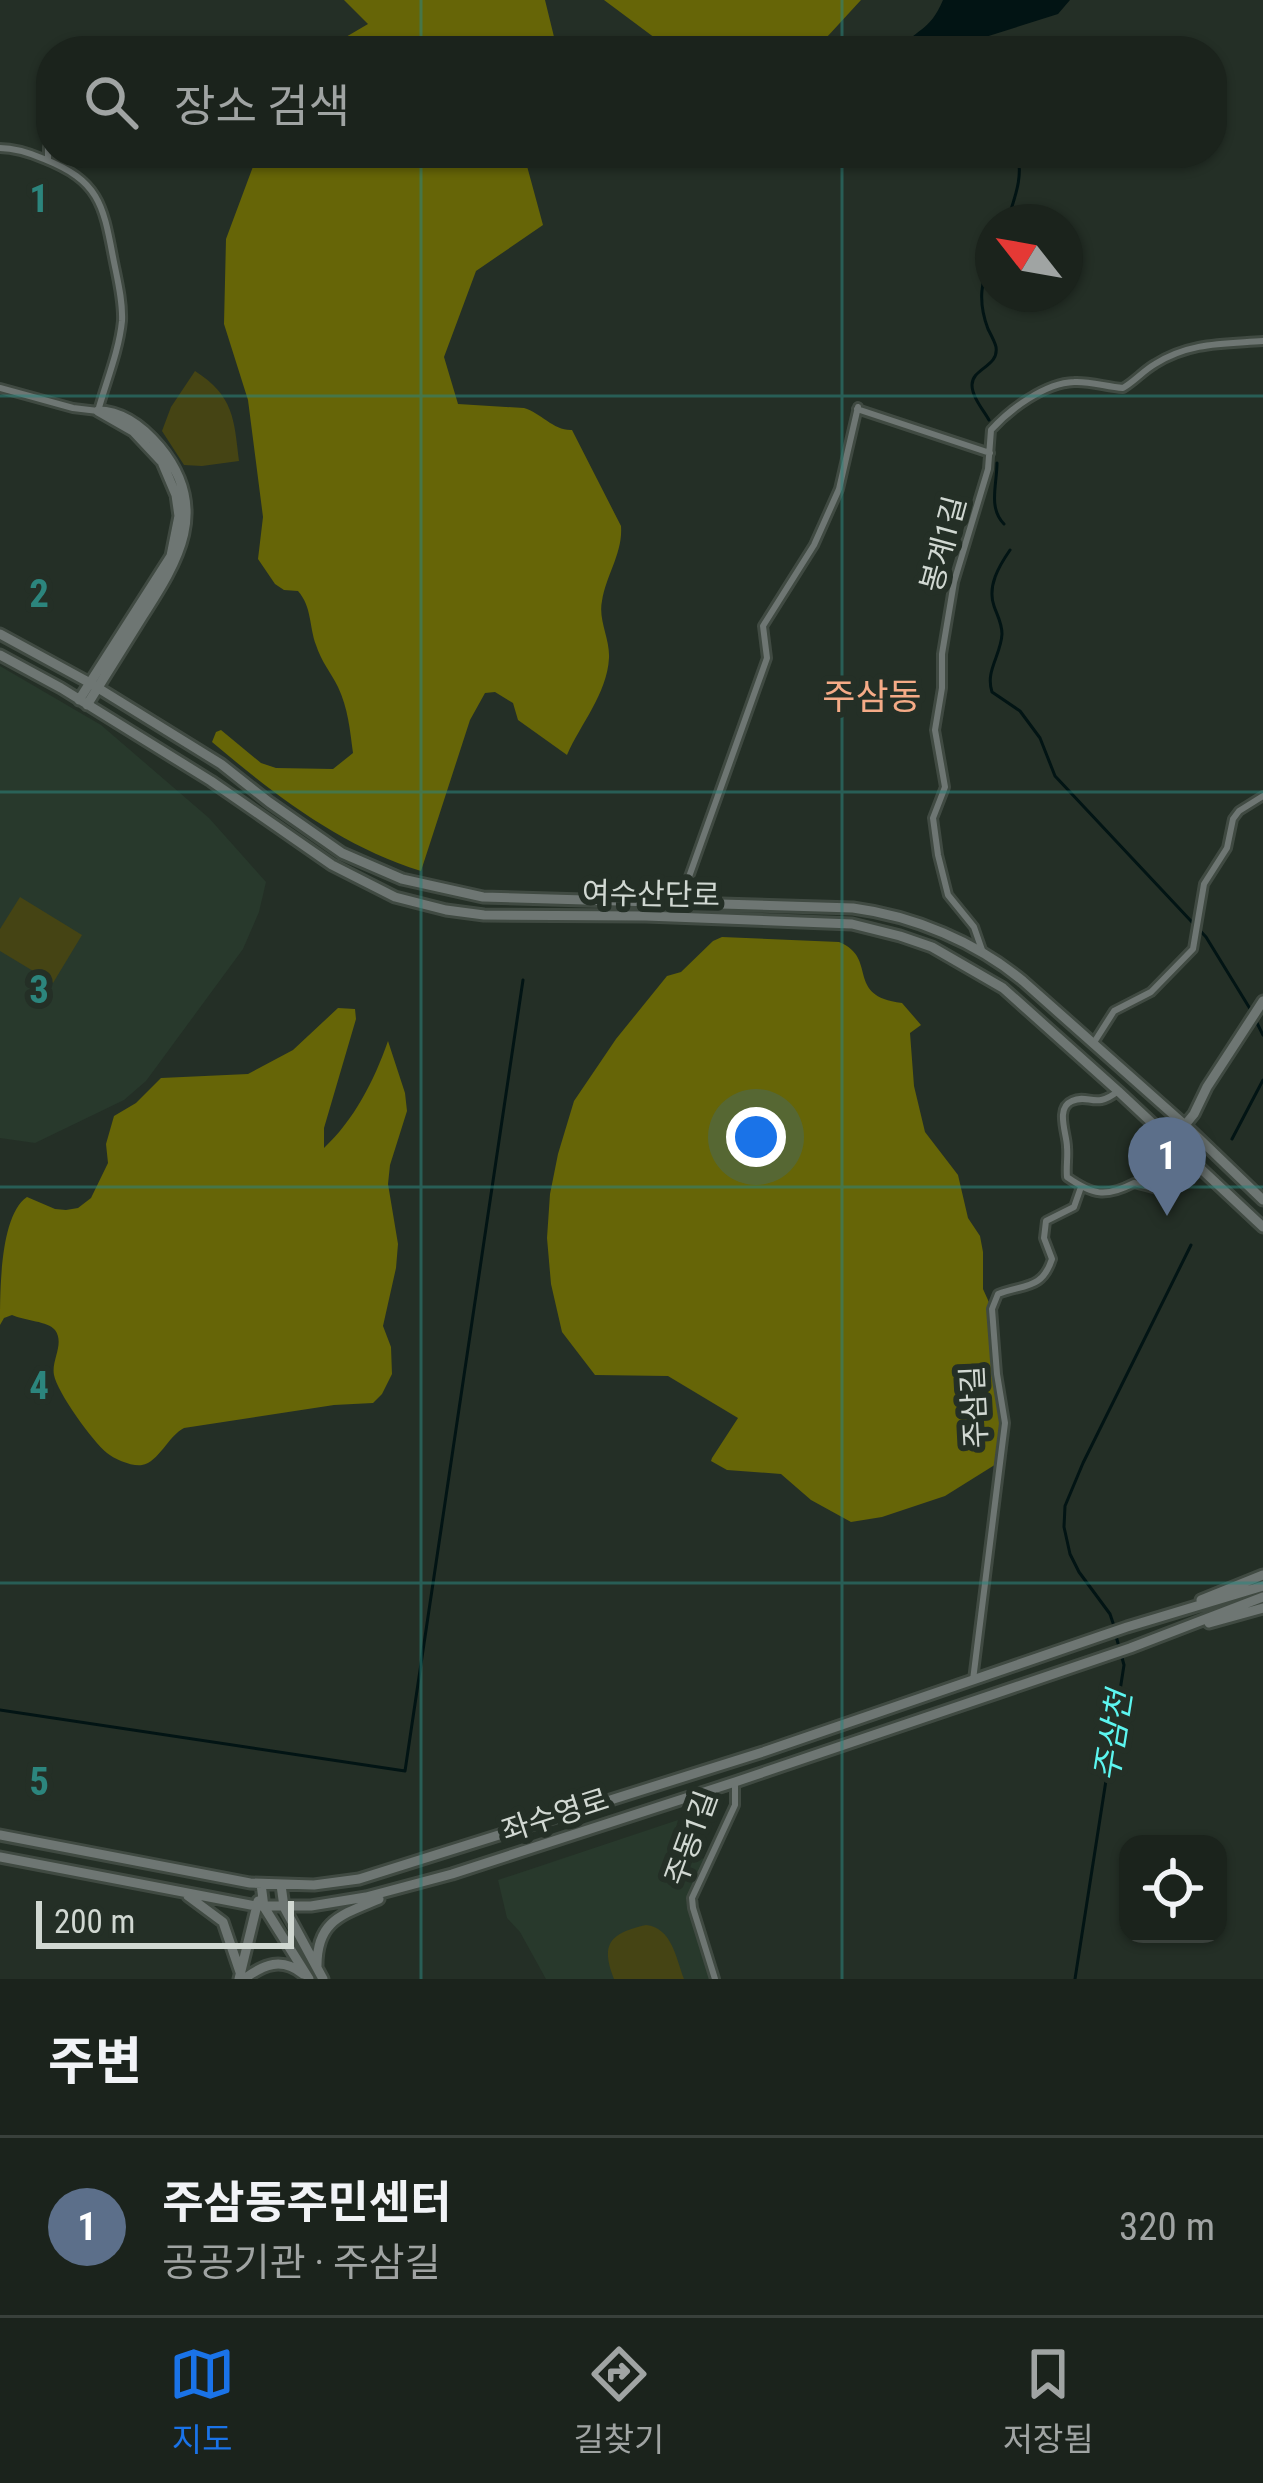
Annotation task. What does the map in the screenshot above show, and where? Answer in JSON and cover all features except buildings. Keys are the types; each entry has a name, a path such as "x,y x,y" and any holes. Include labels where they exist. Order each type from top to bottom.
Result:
{"street":[{"path":"0,148 36,156"},
{"path":"63,168 82,178 104,210 122,299 119,337 98,410"},
{"name":"봉계1길","path":"983,954 974,927 948,895 933,818 945,787 935,730 945,636 993,427 1044,389 1076,382 1123,388 1173,355 1219,341 1263,341"},
{"path":"0,388 124,417 161,448 184,493 187,518 182,548 166,580 83,702"},
{"name":"여수산단로","path":"680,902 767,658 763,626 814,545 839,489 857,408 990,453"},
{"name":"여수산단로","path":"0,634 94,685 221,764 342,853 402,879 483,897 865,909 921,925 983,954 1023,981 1263,1199"},
{"name":"여수산단로","path":"0,656 211,781 332,865 408,900 446,910 505,916 853,924 910,938 1003,988 1263,1227"},
{"path":"1093,1044 1114,1011 1155,988 1193,950 1204,884 1227,848 1233,819 1263,796"},
{"path":"974,969 983,954"},
{"path":"1171,1142 1261,1004"},
{"path":"1118,1091 1102,1101 1071,1101 1063,1112 1066,1175 1081,1187 1110,1194 1137,1183 1166,1191 1194,1163"},
{"name":"주삼길","path":"973,1680 1005,1423 997,1374 994,1300 1045,1276 1052,1259 1045,1238 1046,1221 1074,1208 1081,1187"},
{"path":"1186,1607 1263,1575"},
{"path":"1186,1607 1263,1586"},
{"path":"1192,1626 1263,1597"},
{"name":"좌수영로","path":"0,1835 261,1884 336,1883 409,1865 764,1752 1186,1607"},
{"path":"1192,1626 1263,1608"},
{"name":"좌수영로","path":"0,1857 260,1906 332,1903 397,1891 1192,1626"},
{"name":"주동1길","path":"716,1979 692,1898 735,1805 735,1782"},
{"path":"241,1977 260,1906 261,1884"},
{"path":"281,1885 284,1907 323,1979"},
{"path":"317,1968 318,1944 331,1923 397,1891"},
{"path":"183,1893 224,1922 241,1977"},
{"path":"260,1906 308,1979"},
{"path":"241,1977 275,1964 290,1965 308,1979"}],"shaded area":[{"path":"344,0 545,0 554,36 348,36 368,24"},
{"path":"604,0 861,0 828,36 652,36"},
{"path":"943,0 1070,0 1058,14 988,36 914,36 933,19"},
{"path":"252,168 528,168 543,225 476,271 444,357 458,404 524,408 572,430 621,526 601,608 609,651 607,671 567,755 518,720 513,703 495,692 485,693 470,720 421,871 364,848 310,817 212,742 221,730 261,763 276,768 333,769 353,753 344,703 318,651 306,604 298,591 275,584 258,559 263,517 248,400 224,324 226,239"},
{"path":"195,371 225,399 239,461 184,465 162,431 171,407"},
{"path":"0,666 101,725 209,818 266,882 243,949 146,1081 124,1100 35,1143 0,1138"},
{"path":"20,897 82,935 53,983 0,951 0,929"},
{"path":"722,937 839,942 858,957 873,993 902,1003 921,1025 910,1033 914,1086 925,1132 958,1175 968,1218 980,1236 983,1289 992,1309 1005,1423 1001,1461 945,1496 851,1522 811,1500 781,1474 727,1470 711,1461 738,1418 668,1376 595,1375 562,1332 547,1238 550,1194 574,1101 667,976 681,972"},
{"path":"338,1008 355,1009 356,1019 324,1128 324,1148 362,1099 388,1041 405,1093 407,1111 388,1184 398,1244 383,1326 391,1347 392,1374 373,1403 184,1428 148,1463 119,1460 93,1439 57,1383 55,1330 12,1315 0,1325 3,1255 11,1220 27,1197 66,1210 91,1198 108,1163 106,1144 114,1116 136,1103 161,1078 248,1074 293,1050"},
{"path":"678,1820 670,1850 709,1860 692,1902 715,1979 546,1979 507,1918 498,1880"},
{"path":"646,1925 667,1938 684,1979 614,1979 608,1957 611,1942"}],"waterway":[{"path":"1013,204 1019,168"},
{"path":"984,312 996,354 972,385 989,420"},
{"path":"997,463 995,503 1004,524"},
{"path":"1010,550 992,591 1002,634 990,677 992,692 1020,711 1040,738 1055,776 1206,937 1252,1012"},
{"path":"0,1710 405,1771 523,980"},
{"path":"1256,1021 1263,1035"},
{"name":"주삼천","path":"1232,1139 1263,1080"},
{"name":"주삼천","path":"1114,1626 1070,1554 1065,1506 1191,1245"},
{"name":"주삼천","path":"1075,1979 1124,1665 1116,1636"}],"place":[{"name":"주삼동주민센터","path":"1167,1216"}],"district":[{"name":"주삼동","path":"872,697"}]}
